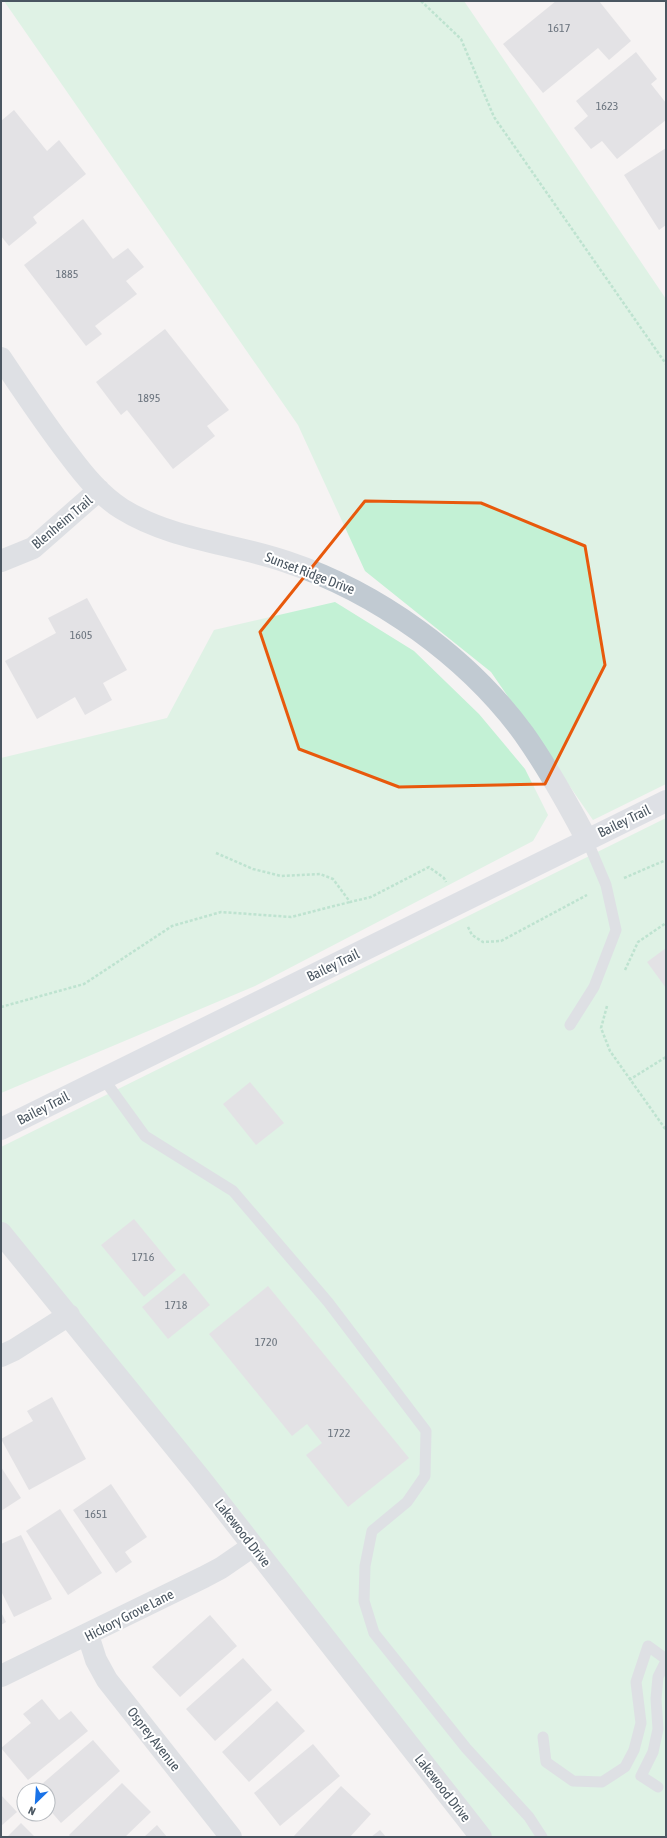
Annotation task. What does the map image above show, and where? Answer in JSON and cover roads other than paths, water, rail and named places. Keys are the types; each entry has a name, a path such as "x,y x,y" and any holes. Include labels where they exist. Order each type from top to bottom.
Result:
{"street":[{"name":"Sunset Ridge Drive","path":"1,358 57,439 88,480 121,509 181,536 249,550 323,575 360,592 408,622 453,659 492,697 523,733 551,775 587,840"},
{"name":"Blenheim Trail","path":"1,561 33,548 99,490"},
{"name":"Bailey Trail","path":"1,1129 666,801"},
{"name":"Lakewood Drive","path":"1,1233 253,1546 481,1837"},
{"path":"1,1356 14,1350 68,1315"},
{"name":"Hickory Grove Lane","path":"1,1676 88,1635 221,1568 253,1546"},
{"name":"Osprey Avenue","path":"88,1635 96,1660 107,1680 231,1837"}],"lane":[{"path":"570,1025 594,987 616,930 606,885 587,840"},
{"path":"104,1078 145,1136 233,1191 328,1302 426,1431 425,1476 407,1502 372,1531 365,1566 364,1602 374,1633 466,1748 529,1817 542,1837"},
{"path":"543,1737 546,1762 573,1781 602,1782 624,1767 634,1750 641,1723 636,1682 648,1646 666,1660 658,1677 656,1699 658,1729 654,1752 641,1776"},
{"path":"624,1767 658,1787"}]}
